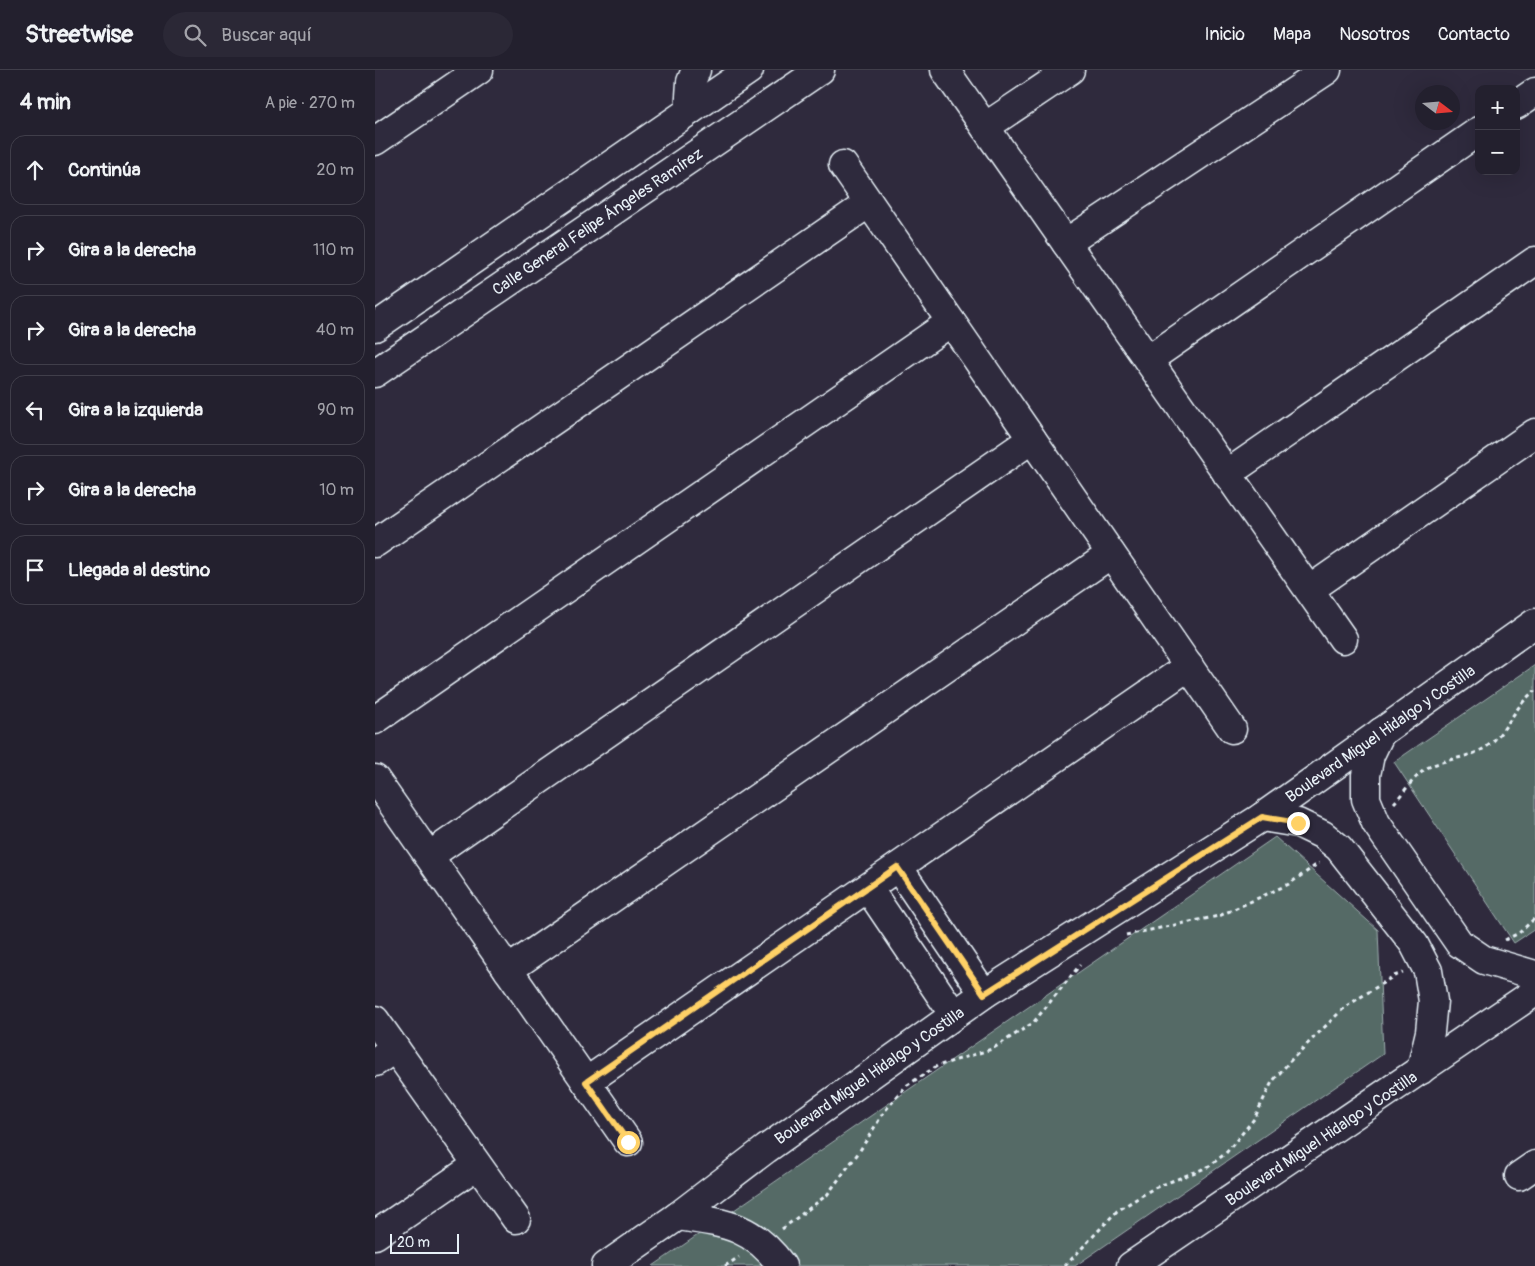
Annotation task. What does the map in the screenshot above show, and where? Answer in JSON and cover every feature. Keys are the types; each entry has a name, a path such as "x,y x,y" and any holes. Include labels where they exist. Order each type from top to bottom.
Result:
{"street":[{"path":"375,141 479,70"},
{"path":"689,111 691,82 695,70"},
{"path":"375,327 749,70"},
{"name":"Calle General Felipe Ángeles Ramírez","path":"375,372 820,70"},
{"path":"945,70 1343,639"},
{"path":"985,127 1069,70"},
{"path":"1066,244 1327,70"},
{"path":"1520,102 1535,92"},
{"path":"1147,360 1475,134"},
{"path":"843,165 1232,729"},
{"path":"375,543 869,203"},
{"path":"1227,474 1535,261"},
{"path":"375,720 951,322"},
{"path":"1309,590 1535,433"},
{"path":"429,856 1032,439"},
{"path":"508,970 1111,554"},
{"name":"Boulevard Miguel Hidalgo y Costilla","path":"606,1266 678,1216 765,1149 984,994 1262,817 1535,623"},
{"path":"586,1082 1189,666"},
{"path":"1381,732 1371,754 1366,775 1366,798 1376,823 1459,943 1484,960 1535,975"},
{"path":"375,779 628,1142"},
{"path":"1262,817 1298,823 1323,835 1339,848 1414,944 1425,966 1433,1001 1421,1070"},
{"path":"897,867 984,994"},
{"path":"868,888 954,1015"},
{"name":"Boulevard Miguel Hidalgo y Costilla","path":"1131,1266 1535,992"},
{"path":"375,1020 385,1055 477,1165 516,1219"},
{"path":"375,1235 477,1165"},
{"path":"678,1216 726,1223 757,1239 782,1266"}],"path":[{"path":"1376,823 1427,768 1445,760 1473,755 1490,744 1503,730 1528,696 1535,691"},
{"path":"1121,936 1219,916 1289,884 1339,848"},
{"path":"1468,949 1498,943 1519,933 1535,918"},
{"path":"725,1266 762,1244 827,1195 859,1152 884,1112 906,1086 937,1066 992,1049 1033,1022 1085,959"},
{"path":"1065,1266 1117,1211 1154,1188 1207,1167 1226,1153 1253,1119 1272,1082 1291,1060 1345,1007 1394,976 1425,966"}],"green space":[{"path":"1535,665 1535,929 1514,943 1394,762"},
{"path":"1275,837 1378,930 1383,1054 1075,1266 653,1266"}],"route":[{"path":"628,1142 586,1082 897,867 984,994 1262,817 1298,823"}]}
